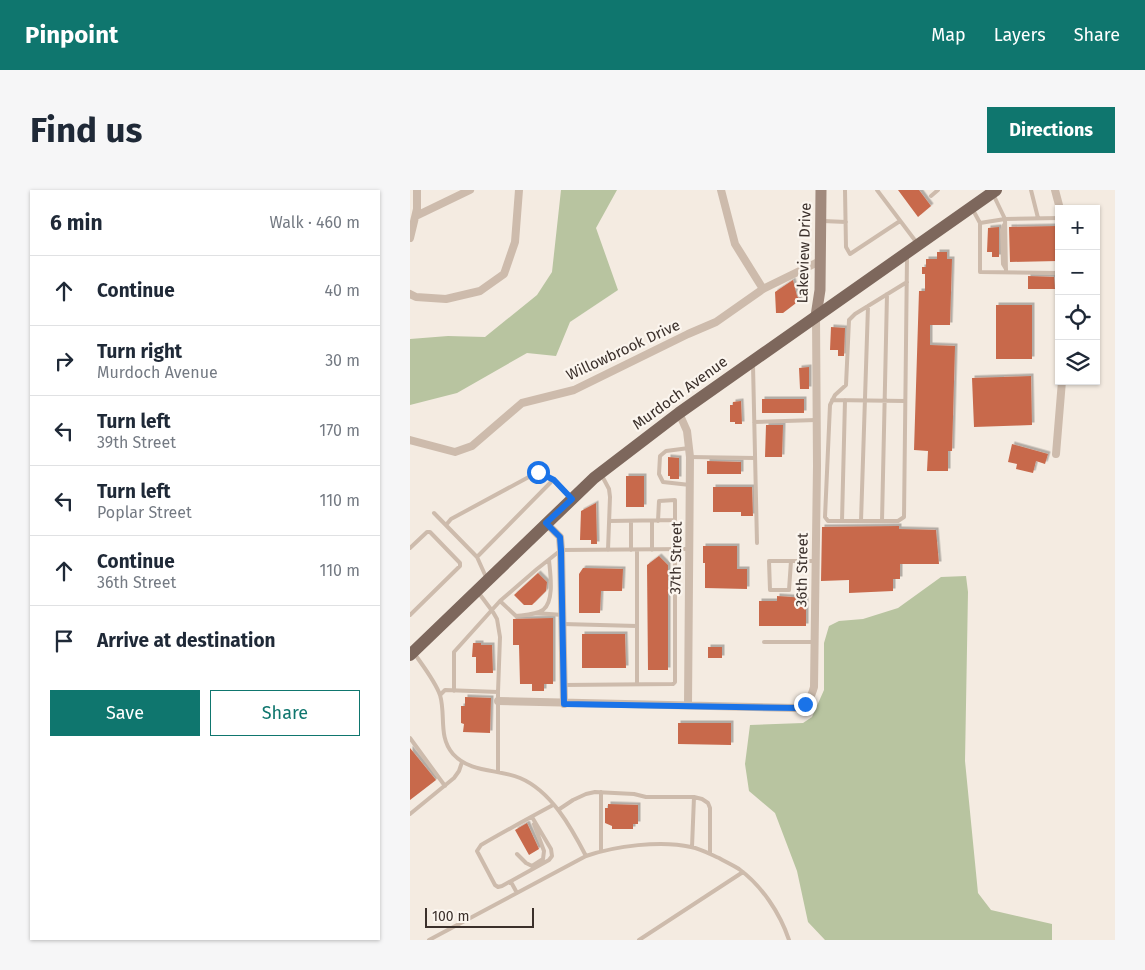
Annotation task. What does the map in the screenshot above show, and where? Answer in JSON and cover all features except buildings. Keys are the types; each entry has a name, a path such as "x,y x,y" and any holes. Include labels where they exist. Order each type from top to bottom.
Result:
{"main road":[{"name":"Murdoch Avenue","path":"411,652 601,473 678,413 994,191"}],"street":[{"path":"410,238 416,216 417,190"},
{"path":"416,216 470,190"},
{"path":"410,294 416,297 446,299 480,291 504,274 515,242 519,190"},
{"path":"721,190 735,244 763,289"},
{"name":"Lakeview Drive","path":"816,316 820,290 821,190"},
{"path":"1055,190 1059,205"},
{"name":"Willowbrook Drive","path":"410,440 455,452 472,446 522,403 574,390 716,322 763,289 820,261"},
{"name":"36th Street","path":"498,701 798,708 812,697 814,687 816,561 816,316"},
{"path":"1056,454 1062,385"},
{"name":"37th Street","path":"678,413 687,431 690,453 691,549 688,705"},
{"path":"546,523 560,537 564,704"}],"lane":[{"path":"845,190 846,247 852,254 900,221"},
{"path":"877,190 918,244"},
{"path":"932,196 938,190"},
{"path":"1031,190 1038,218"},
{"path":"994,191 1005,221 1006,270"},
{"path":"971,207 980,222 980,272 1006,270 1055,273"},
{"path":"980,222 1055,218"},
{"path":"821,220 846,222"},
{"path":"906,282 855,314 849,320 846,385 832,400 830,405 825,517 828,521 898,521 904,517 907,252"},
{"path":"882,521 887,294"},
{"path":"861,521 868,306"},
{"path":"752,361 757,543"},
{"path":"832,400 905,401"},
{"path":"842,521 845,400"},
{"path":"754,422 816,420"},
{"path":"690,484 663,482 660,474 660,456 666,451 755,458"},
{"path":"446,525 451,519 538,472 554,480 572,499"},
{"path":"601,473 609,489 610,497 608,550"},
{"path":"477,557 554,480"},
{"path":"563,685 673,684 675,682 675,500 659,500 658,521"},
{"path":"434,513 477,557 487,580"},
{"path":"609,521 675,520"},
{"path":"631,521 631,550"},
{"path":"652,521 652,550"},
{"path":"410,548 430,532 460,563 460,566 410,615"},
{"path":"454,691 454,652 500,601 561,550 691,549"},
{"path":"637,550 637,684"},
{"path":"500,601 516,616 543,610 550,602 551,577 548,560"},
{"path":"791,561 790,590 770,590 769,561 791,561 816,561"},
{"path":"476,590 492,609 497,619 500,638 498,772"},
{"path":"534,613 563,615"},
{"path":"563,624 637,626"},
{"path":"764,642 814,642"},
{"path":"411,652 440,695 444,738 451,752 462,762 470,766 519,777 539,789 558,810 586,856"},
{"path":"440,695 445,690 498,692"},
{"path":"410,738 445,786"},
{"path":"410,814 445,786 459,771 462,762"},
{"path":"558,810 586,794 601,792 634,794 646,797 694,797 702,799 708,803 710,808 710,854"},
{"path":"601,792 601,850"},
{"path":"692,847 694,797"},
{"path":"532,816 551,849 552,856 549,860 511,882 498,887 477,851 478,848 481,845 532,816 553,805"},
{"path":"517,854 532,866 543,859 544,851 532,816"},
{"path":"429,940 586,856 601,850 629,846 672,844 692,847 710,854 743,872 756,884 768,900 788,940"},
{"path":"639,940 743,872"},
{"path":"511,882 517,894"}],"green space":[{"path":"561,190 617,190 596,228 618,290 570,322 556,356 527,353 457,393 410,405 410,339 448,336 485,337 537,295 552,272"},
{"path":"966,576 968,592 965,761 978,893 991,910 1052,924 1052,940 825,940 808,922 797,871 775,813 749,791 745,764 750,725 803,723 812,717 824,690 824,643 829,626 839,621 863,619 898,608 941,577"}],"route":[{"path":"538,472 554,480 572,499 546,523 560,537 564,704 798,708 805,704"}]}
